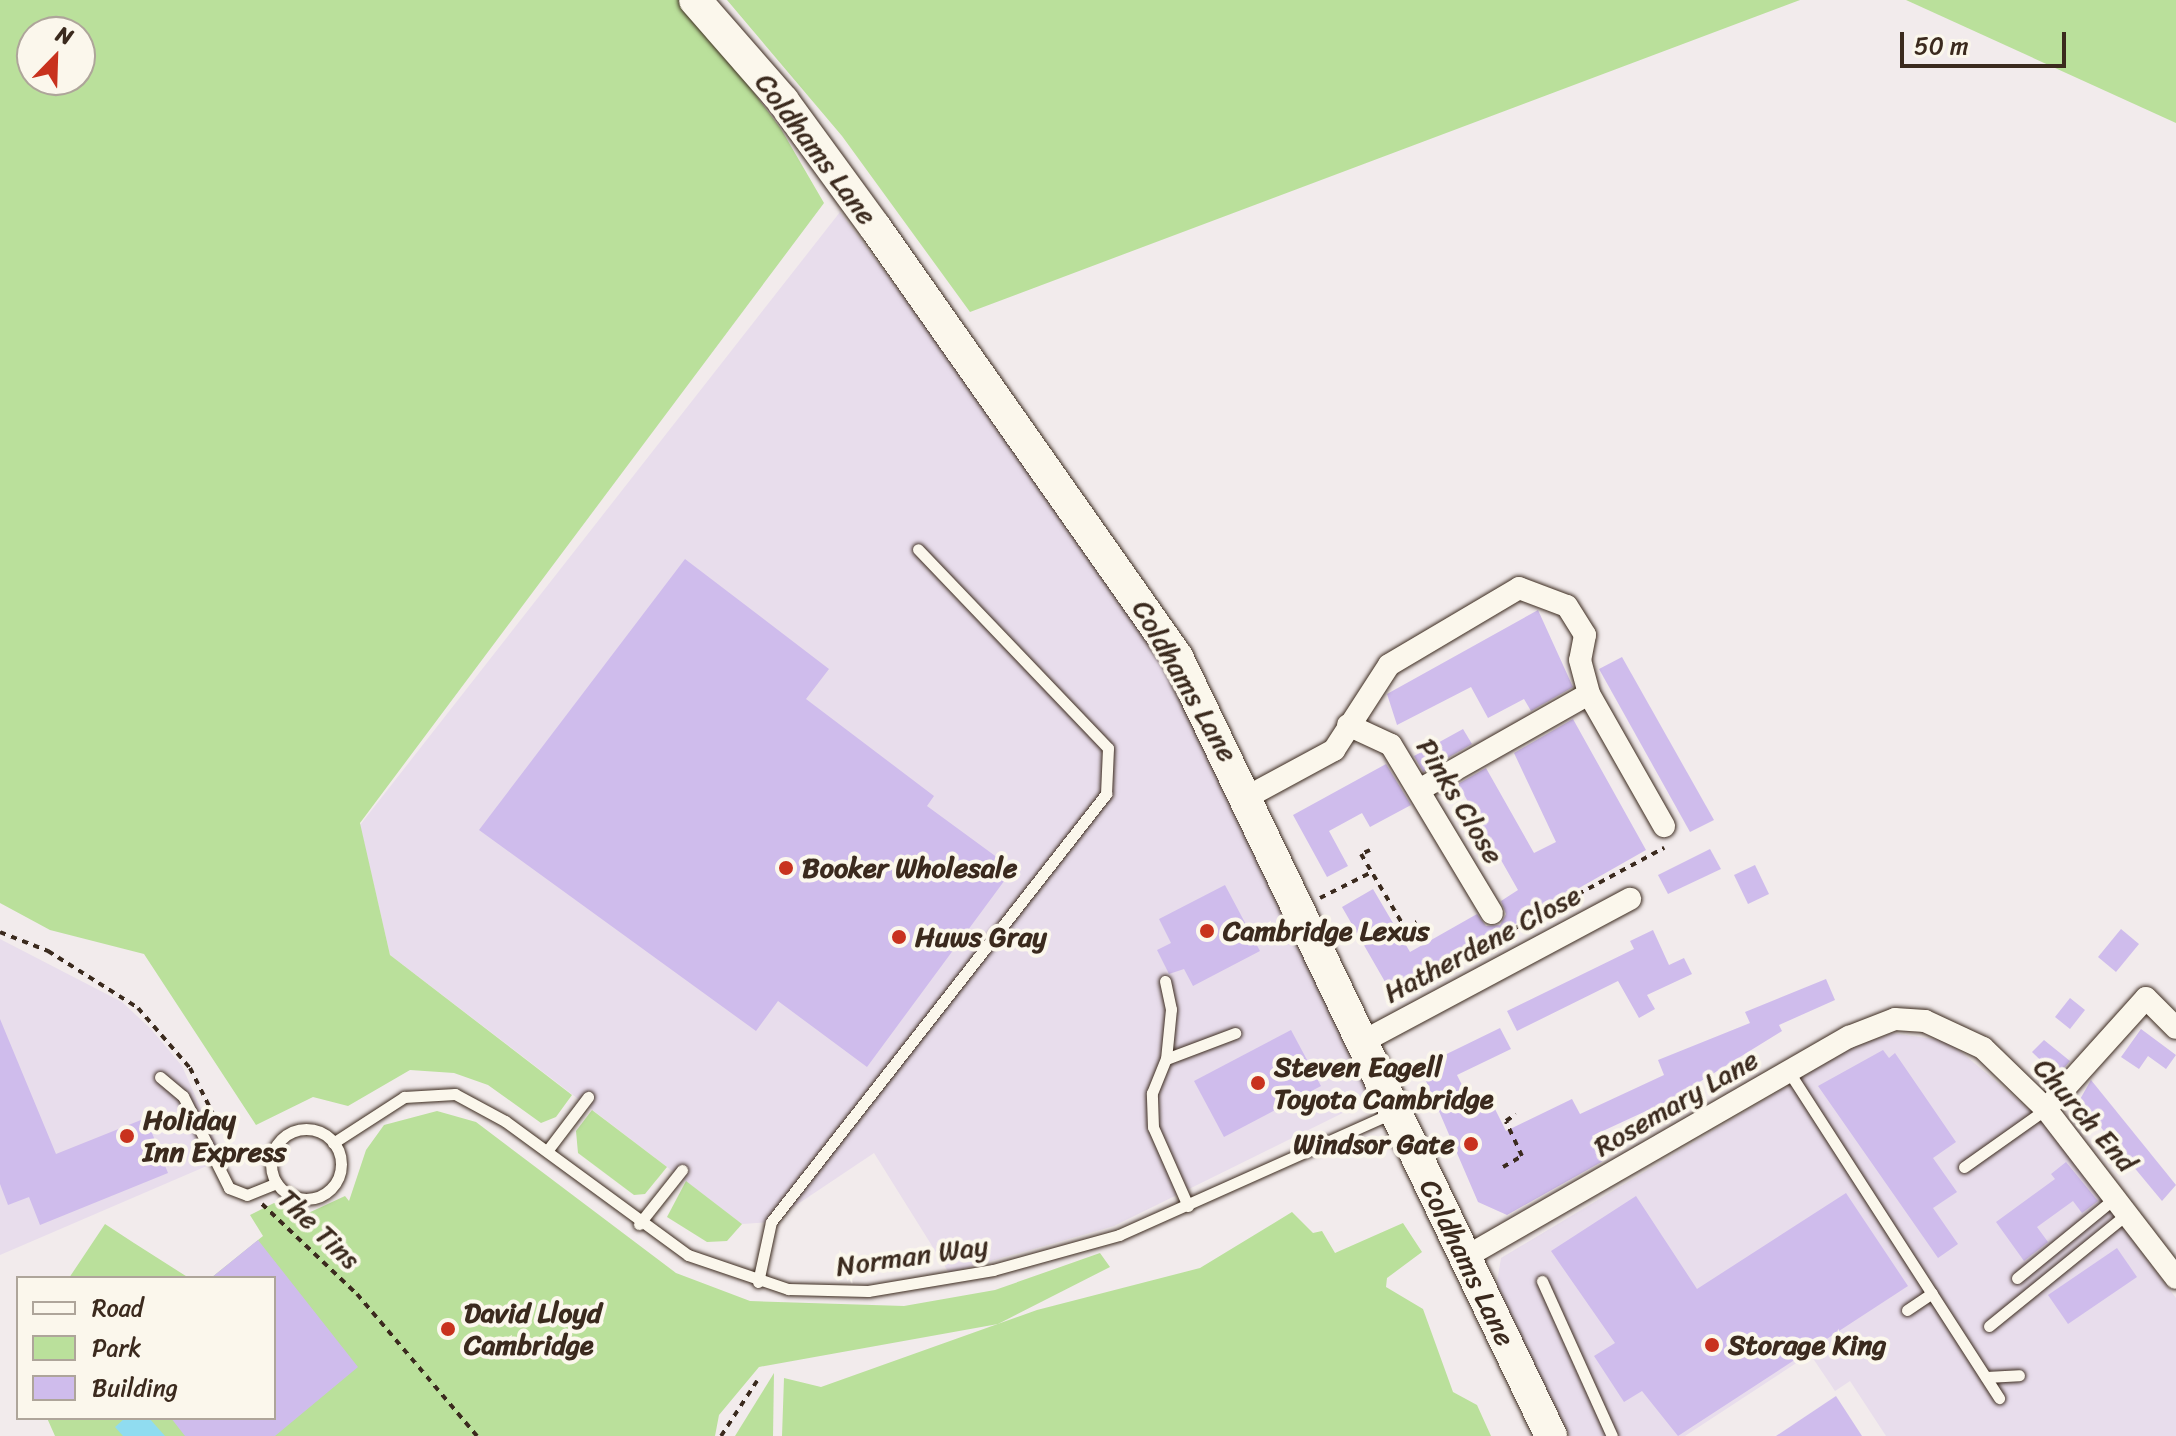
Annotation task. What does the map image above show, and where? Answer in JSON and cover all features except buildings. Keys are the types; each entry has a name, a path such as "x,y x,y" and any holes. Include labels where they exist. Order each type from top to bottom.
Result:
{"street":[{"name":"Coldhams Lane","path":"695,0 783,101 1140,599 1249,796 1394,1112 1551,1436"},
{"path":"1249,796 1334,750 1389,665 1519,588 1567,606 1585,635 1580,660 1589,694 1664,826"},
{"path":"1419,790 1589,694"},
{"name":"Pinks Close","path":"1348,725 1391,745 1492,913"},
{"name":"Hatherdene Close","path":"1362,1042 1630,899"},
{"path":"2046,1109 2146,998 2176,1028"},
{"name":"Rosemary Lane","path":"1464,1258 1789,1072 1872,1028 1925,1021"},
{"name":"Church End","path":"1925,1021 1983,1048 2046,1109 2176,1278"}],"lane":[{"path":"758,1282 771,1222 1106,794 1108,748 918,549"},
{"path":"1165,981 1171,1009 1166,1059 1152,1093 1153,1127 1188,1206"},
{"path":"1166,1059 1235,1033"},
{"path":"1789,1072 1999,1398"},
{"path":"160,1077 183,1096 220,1177 239,1193 255,1192 277,1183"},
{"name":"Norman Way","path":"333,1143 377,1111 430,1092 477,1103 547,1151 639,1224 688,1255 758,1282 839,1292 948,1280 1051,1256 1188,1206 1394,1112"},
{"path":"547,1151 588,1097"},
{"path":"1964,1167 2046,1109"},
{"path":"317,1131 333,1143 340,1170 329,1191 297,1198 277,1183 272,1156 287,1135 317,1131"},
{"path":"639,1224 682,1170"},
{"path":"2017,1278 2122,1204"},
{"path":"1989,1326 2122,1204"},
{"path":"1542,1281 1612,1436"},
{"path":"1907,1310 1932,1293"},
{"path":"1986,1377 2019,1375"}],"path":[{"path":"1504,934 1673,843 1664,826"},
{"path":"1370,850 1361,854 1405,928 1416,922"},
{"path":"1301,908 1372,872"},
{"path":"1492,913 1517,957"},
{"path":"0,932 48,951 138,1008 190,1068 227,1144"},
{"path":"1503,1167 1522,1156 1506,1121 1516,1114"},
{"name":"The Tins","path":"255,1192 357,1294 477,1436"},
{"path":"721,1436 724,1421 757,1381"}],"shaded area":[{"path":"840,212 1135,605 1375,1097 1114,1226 949,1273 874,1153 771,1222 742,1224 667,1167 390,955 360,825"},
{"path":"0,939 122,1002 151,1029 182,1066 223,1159 0,1255"},
{"path":"1892,1033 1948,1041 2042,1120 2176,1298 2176,1436 1886,1436 1850,1381 1835,1391 1810,1354 1685,1436 1570,1436 1496,1288 1501,1258 1849,1049"}],"green space":[{"path":"0,0 685,0 781,129 824,203 360,823 390,955 572,1095 556,1117 541,1123 488,1085 454,1073 410,1070 348,1106 313,1097 256,1125 144,954 50,930 0,903"},
{"path":"727,0 1800,0 970,312 842,136"},
{"path":"1906,0 2176,0 2176,123"},
{"path":"592,1110 667,1167 645,1194 634,1195 578,1153 576,1131"},
{"name":"David Lloyd Cambridge","path":"437,1111 476,1122 676,1273 750,1301 904,1306 995,1290 1100,1253 1110,1267 998,1324 759,1367 719,1415 715,1436 55,1436 48,1420 276,1420 276,1276 213,1276 263,1236 250,1215 274,1203 304,1215 345,1196 349,1201 366,1150 384,1125"},
{"path":"686,1181 742,1224 727,1241 707,1242 667,1217"},
{"path":"1292,1212 1313,1233 1322,1231 1335,1253 1403,1223 1422,1252 1387,1278 1386,1287 1423,1309 1453,1392 1477,1405 1491,1436 782,1436 784,1378 821,1387 1037,1310 1200,1268"},
{"path":"105,1224 186,1276 70,1276"},
{"path":"774,1373 773,1436 735,1436"}],"water":[{"path":"123,1420 151,1420 165,1436 123,1436 115,1427"}],"place":[{"name":"Booker Wholesale","path":"786,868"},
{"name":"Cambridge Lexus","path":"1207,931"},
{"name":"Huws Gray","path":"899,937"},
{"name":"Steven Eagell Toyota Cambridge","path":"1258,1083"},
{"name":"Holiday Inn Express","path":"127,1136"},
{"name":"Windsor Gate","path":"1471,1144"},
{"name":"David Lloyd Cambridge","path":"448,1329"},
{"name":"Storage King","path":"1712,1345"}]}
